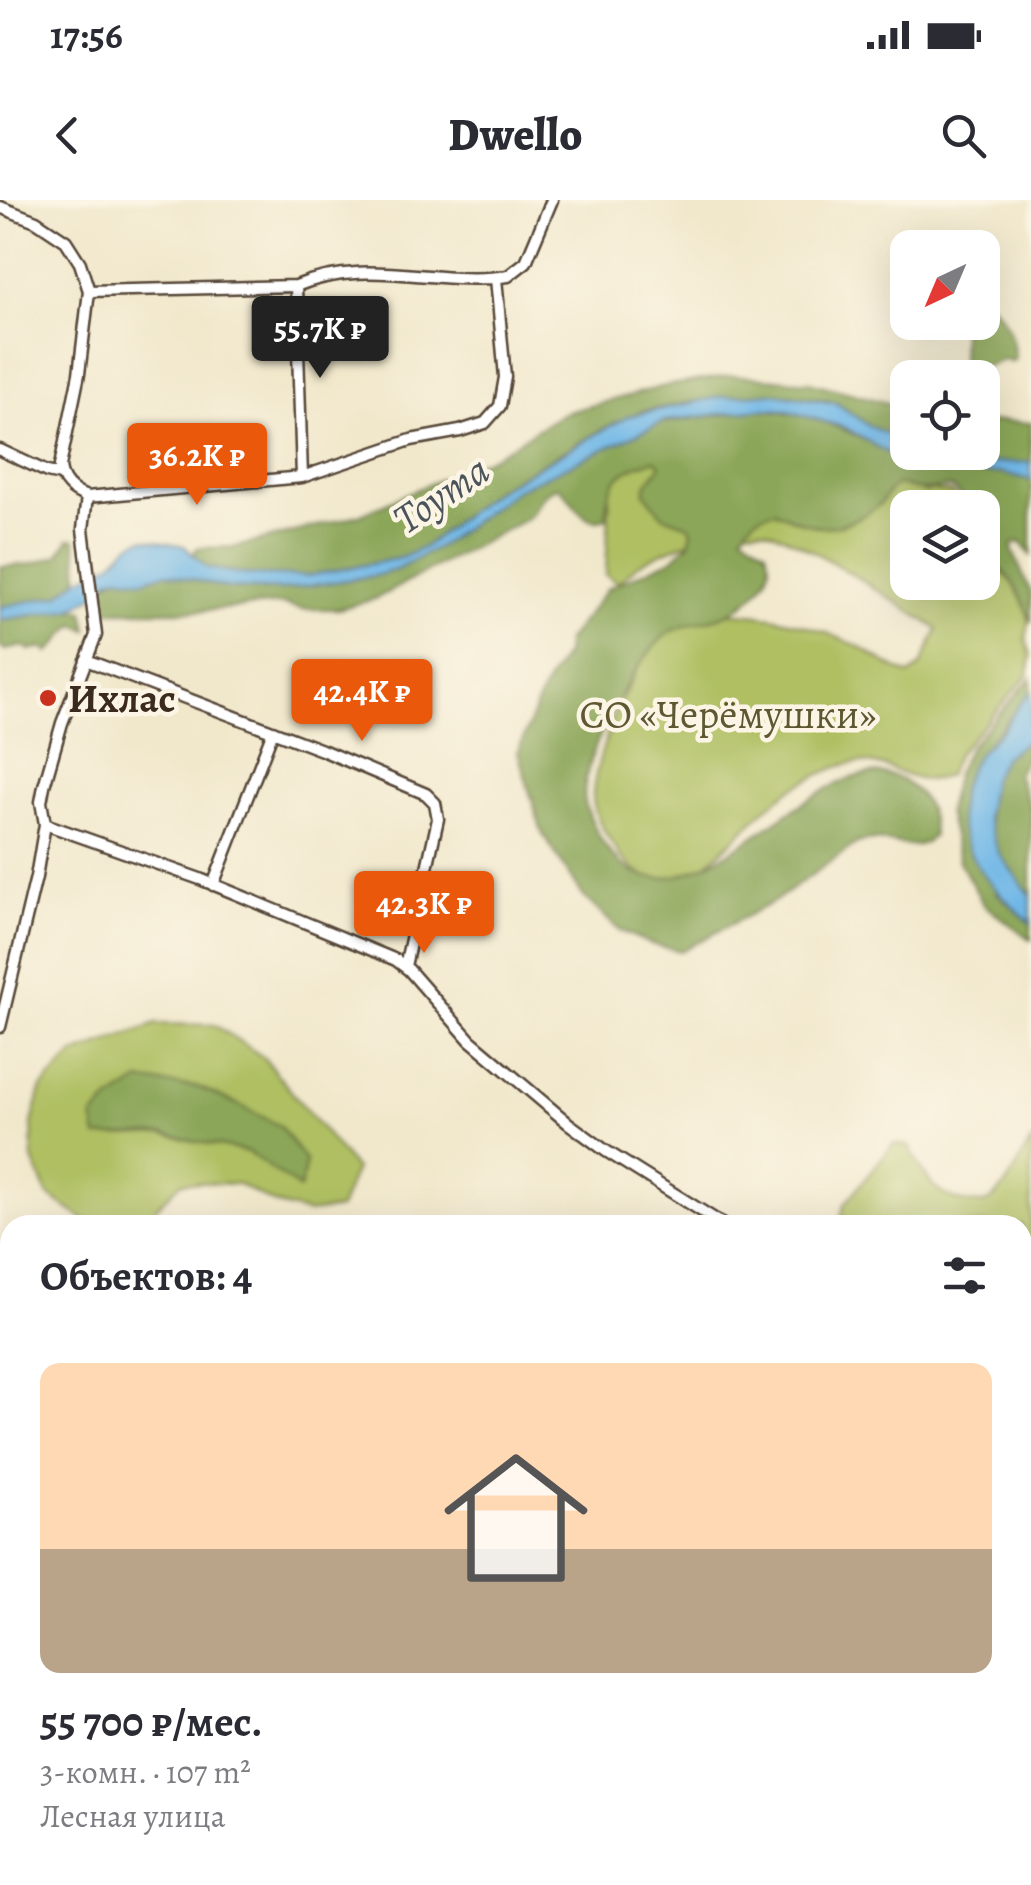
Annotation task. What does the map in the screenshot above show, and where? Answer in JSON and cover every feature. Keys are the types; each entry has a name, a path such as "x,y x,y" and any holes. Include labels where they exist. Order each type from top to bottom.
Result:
{"street":[{"path":"89,290 296,286 352,272 496,278 514,274 526,262 552,200"},
{"path":"0,207 36,222 66,241 89,290 61,475"},
{"path":"0,450 61,475 78,494 87,497 302,477 417,438 474,427 494,415 500,406 505,377 496,278"},
{"path":"296,286 302,477"},
{"path":"0,1027 45,824 41,811 44,786 96,635 83,529 87,497"},
{"path":"86,660 417,787 435,803 438,819 405,966"},
{"path":"213,885 273,731"},
{"path":"45,824 213,885 405,966 470,1040 568,1123 709,1215"}],"green space":[{"path":"1000,315 1010,332 1015,359 961,360 962,340 1000,340"},
{"path":"733,375 809,382 890,403 890,435 825,400 771,393 720,397 643,411 612,424 492,492 423,548 401,558 307,576 250,575 207,568 199,564 194,553 197,548 236,547 359,515 496,455 564,413 665,386"},
{"path":"761,409 786,412 828,423 890,452 890,470 1002,473 1031,480 1031,555 1021,542 1013,544 1012,550 1031,593 1031,622 1019,594 1000,568 1000,490 920,490 896,485 875,508 836,526 814,526 775,511 752,521 743,534 766,550 770,562 759,589 727,614 669,633 641,664 598,740 585,789 586,806 617,860 654,878 696,869 831,787 872,774 908,784 920,795 931,821 933,836 925,842 857,843 775,901 681,951 650,944 619,930 584,897 542,833 518,752 543,689 565,654 566,642 608,588 670,560 689,544 689,525 663,516 645,493 647,483 661,465 656,460 633,467 618,478 609,494 606,518 584,516 558,487 547,493 526,519 375,599 338,609 301,609 281,604 195,611 108,611 98,601 103,585 118,576 143,580 166,573 228,588 282,590 398,569 443,544 517,489 653,424"},
{"path":"1000,421 1031,423 1031,462 1000,463"},
{"name":"СО «Черёмушки»","path":"635,455 913,486 920,490 890,490 890,598 793,541 757,528 727,531 667,550 640,564 617,583 606,575 611,466"},
{"path":"69,539 75,539 78,566 77,581 72,587 43,601 0,607 0,567 58,556"},
{"name":"СО «Черёмушки»","path":"1000,571 1015,583 1025,601 1029,623 1026,639 1031,656 1028,675 958,753 947,776 924,780 868,763 843,765 789,791 712,859 695,872 678,877 650,878 639,873 605,833 593,793 611,724 650,650 681,621 708,614 773,617 847,641 910,675 921,666 938,629 893,600 1000,600"},
{"path":"72,609 84,611 88,630 76,625 48,652 24,646 5,650 0,647 0,620"},
{"path":"1031,678 1031,692 976,758 961,788 997,893 1031,923 1031,940 984,905 959,861 947,811 956,773 969,747"},
{"path":"1031,738 1031,750 1017,774 1031,809 1031,896 1006,867 990,829 987,809 994,772 1008,753"},
{"path":"156,1024 215,1025 263,1057 355,1169 339,1209 307,1213 275,1204 238,1184 182,1182 148,1215 77,1215 48,1195 33,1160 32,1123 41,1089 74,1054"},
{"path":"140,1081 198,1087 280,1126 306,1162 300,1189 248,1152 161,1134 97,1137 93,1117"},
{"path":"1031,1141 1031,1215 841,1215 845,1204 893,1144 909,1146 925,1176 938,1190 968,1203 991,1200 1014,1172"}],"water":[{"path":"771,393 836,403 890,435 890,454 846,428 785,410 761,409 665,421 517,489 443,544 379,575 282,590 228,588 166,573 143,580 118,576 72,609 0,620 0,607 59,595 113,562 129,545 143,538 184,546 207,568 250,575 307,576 401,558 423,548 492,493 629,416 720,397"},
{"path":"1031,462 1031,480 1002,473 926,470 1000,470 1000,463"},
{"path":"1031,692 1031,738 1004,757 992,779 986,817 999,854 1031,896 1031,923 980,869 961,828 959,805 976,757"}],"place":[{"name":"Ихлас","path":"48,698"}],"water label":[{"name":"Toyma","path":"441,494"}]}
